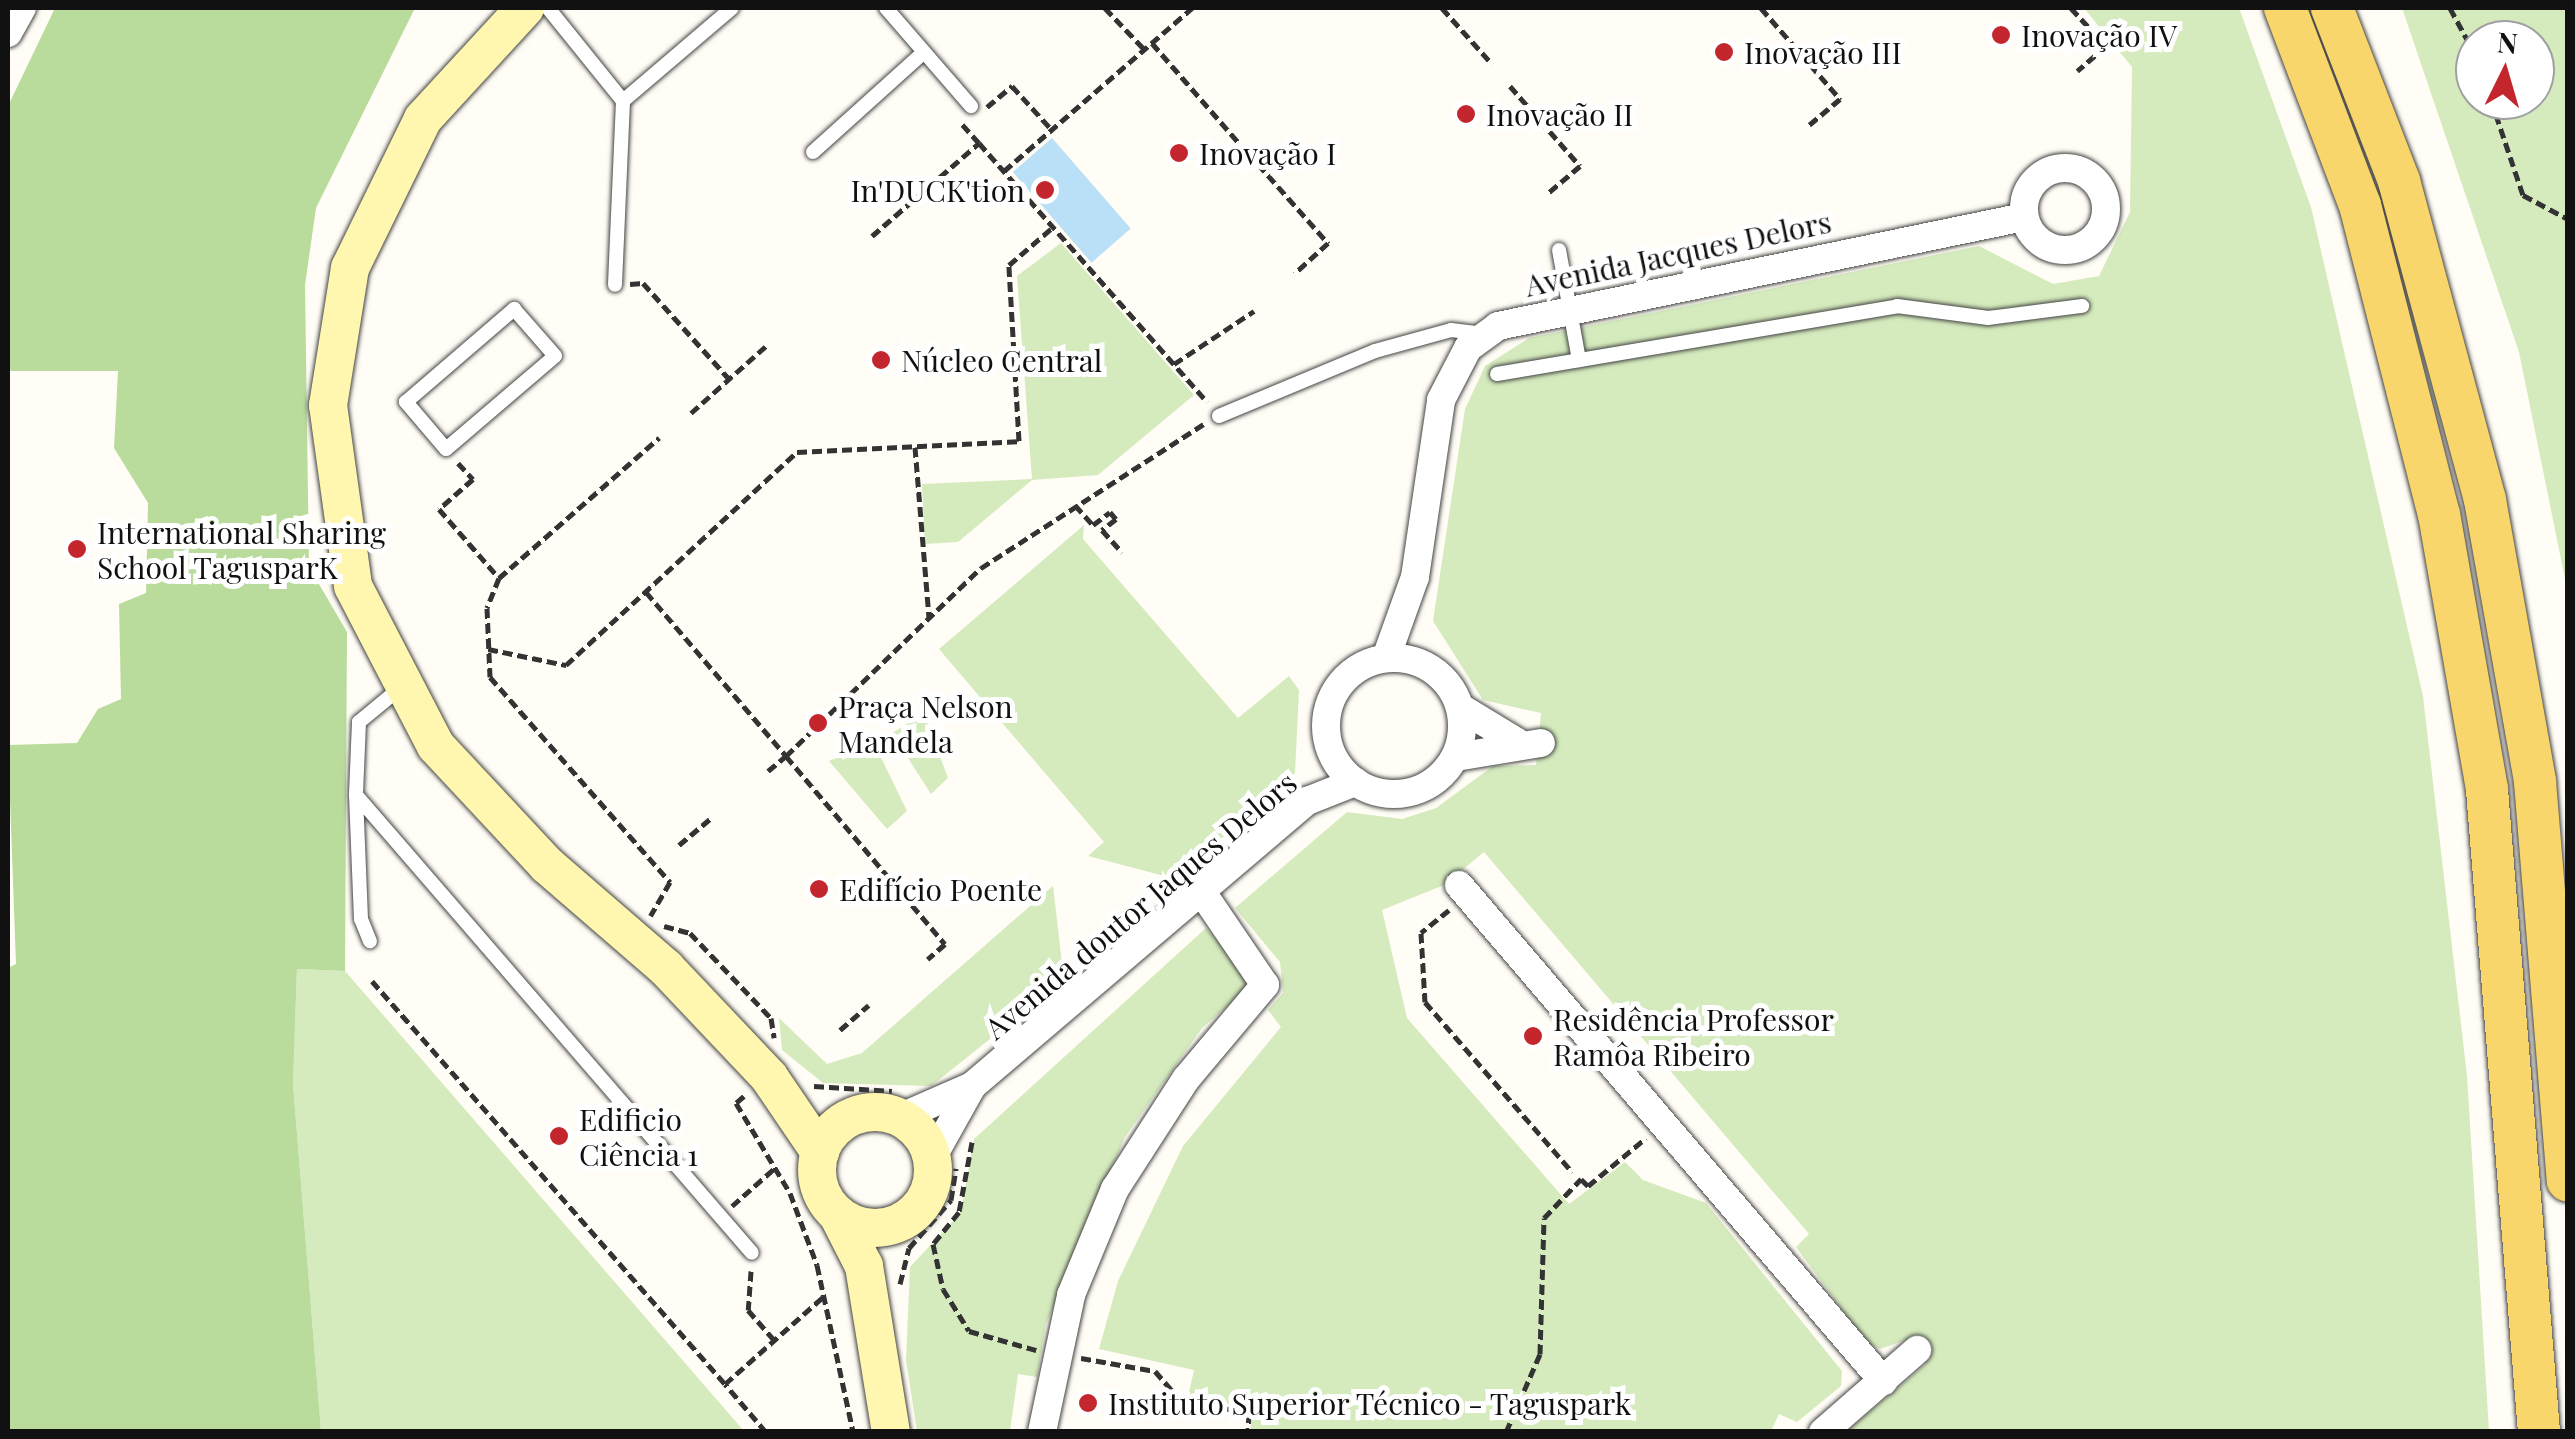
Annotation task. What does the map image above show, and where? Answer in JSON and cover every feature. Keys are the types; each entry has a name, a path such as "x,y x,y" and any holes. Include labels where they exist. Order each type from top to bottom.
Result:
{"main road":[{"path":"524,8 455,73 400,157 350,268 334,338 328,404 338,524 353,586 398,689 482,801 777,1070 856,1115"},
{"path":"2285,8 2360,206 2442,534 2486,790 2539,1432"},
{"path":"2332,8 2399,181 2485,500 2535,782 2568,1181"},
{"path":"777,1070 820,1152 819,1186 864,1266 892,1432"},
{"path":"820,1152 856,1115 899,1105 944,1156 929,1192 907,1219 886,1259 876,1323"},
{"path":"838,1215 871,1228 907,1219"}],"street":[{"path":"8,33 22,8"},
{"name":"Avenida Jacques Delors","path":"1486,334 1569,306 2024,216"},
{"path":"1330,750 1355,782 1411,792 1456,757 1529,742 1460,708 1426,666 1414,632 1415,577 1441,400 1486,334"},
{"path":"1307,802 1330,750 1328,709 1338,687 1386,658 1415,577"},
{"path":"1386,658 1426,666"},
{"path":"1456,757 1460,708"},
{"name":"Avenida doutor Jaques Delors","path":"899,1105 972,1086 1307,802 1355,782"},
{"path":"1042,1432 1054,1354 1115,1189 1186,1079 1261,998 1264,974 1200,891"},
{"path":"1463,891 1883,1381"},
{"name":"Avenida doutor Jaques Delors","path":"944,1156 972,1086"},
{"path":"1822,1432 1917,1350"}],"lane":[{"path":"548,8 623,102 615,284"},
{"path":"623,102 732,8"},
{"path":"886,8 971,106"},
{"path":"813,152 924,52"},
{"path":"1559,250 1578,360"},
{"path":"1497,374 1897,306 1988,318 2082,306"},
{"path":"514,309 550,342 555,356 446,449 406,402 514,309"},
{"path":"1220,416 1374,350 1450,330 1486,334"},
{"path":"370,941 360,919 356,795 359,722 398,689"},
{"path":"356,795 752,1253"}],"path":[{"path":"1105,8 1144,50"},
{"path":"1004,171 1192,8"},
{"path":"1442,8 1492,64"},
{"path":"1761,8 1840,99 1810,126"},
{"path":"2071,8 2106,46 2077,71"},
{"path":"1152,43 1239,144"},
{"path":"768,771 981,568 1074,505 1220,416 964,126 1012,86 1052,130"},
{"path":"1510,86 1580,166 1548,193"},
{"path":"2498,120 2523,195 2568,219"},
{"path":"872,236 980,144"},
{"path":"1258,164 1328,243 1295,273"},
{"path":"488,649 566,665 797,452 1019,441 1009,265 1054,227"},
{"path":"615,284 644,283 729,379"},
{"path":"1174,364 1254,311"},
{"path":"692,413 767,345"},
{"path":"660,438 499,578 487,608 490,678 670,882 652,902 650,922 690,933 771,1018 777,1070"},
{"path":"915,446 928,618"},
{"path":"446,449 473,480 438,510 499,578"},
{"path":"1074,505 1092,525 1110,512 1116,519 1102,530 1122,552"},
{"path":"646,592 945,944 928,959"},
{"path":"678,845 710,819"},
{"path":"1463,891 1422,933 1426,1002 1572,1172"},
{"path":"372,981 766,1432"},
{"path":"840,1030 869,1005"},
{"path":"777,1070 828,1090 899,1105"},
{"path":"777,1070 736,1103 775,1168 824,1296 853,1432"},
{"path":"980,1126 959,1212 933,1244 943,1290 969,1330 1054,1354 1155,1371 1179,1399 1249,1413 1248,1432"},
{"path":"833,1330 900,1319 903,1258 950,1200 944,1156"},
{"path":"1506,1432 1540,1354 1544,1218 1581,1179 1588,1186 1621,1160"},
{"path":"720,1216 775,1168"},
{"path":"752,1253 748,1310 774,1340"},
{"path":"725,1384 824,1296"}],"green space":[{"path":"55,8 415,8 316,208 305,285 309,567 347,632 345,971 297,969 293,1084 321,1431 8,1431 8,968 16,964 8,745 77,743 98,709 121,699 119,604 146,593 148,503 114,448 118,371 8,371 8,106"},
{"path":"2084,8 2239,8 2311,207 2423,696 2467,1076 2489,1431 1847,1431 1926,1364 1906,1340 1880,1349 1866,1342 1796,1247 1809,1234 1484,852 1444,885 1382,910 1407,1018 1569,1204 1625,1162 1643,1180 1706,1203 1842,1371 1841,1386 1797,1422 1779,1414 1771,1431 1250,1432 1253,1409 1188,1397 1194,1370 1099,1349 1118,1281 1183,1146 1281,1027 1268,1010 1283,993 1280,962 1235,908 1347,812 1402,819 1436,808 1493,766 1536,765 1541,713 1483,700 1433,621 1465,409 1485,366 1529,338 1979,246 2053,284 2099,276 2130,212 2132,67"},
{"path":"2402,8 2567,8 2567,589 2519,352"},
{"path":"1061,243 1194,395 1098,475 1032,480 958,542 925,544 922,484 1032,479 1017,276"},
{"path":"1084,525 1083,539 1238,718 1289,676 1299,690 1295,773 1176,879 1088,856 1104,842 939,649"},
{"path":"924,714 948,778 931,794 892,733"},
{"path":"874,743 907,811 887,829 829,761"},
{"path":"1053,886 1064,980 931,1086 823,1083 782,1050 779,1018 827,1064 862,1053"},
{"path":"1206,928 1245,972 1245,991 1202,1028 1125,1137 1046,1324 1037,1377 1018,1374 1010,1431 917,1431 906,1360 910,1267 961,1212 974,1139"},
{"path":"297,969 345,971 744,1431 321,1431 293,1084"}],"water":[{"path":"1052,138 1131,229 1091,263 1013,172"}],"place":[{"name":"Inovação IV","path":"2001,35"},
{"name":"Inovação III","path":"1724,52"},
{"name":"Inovação II","path":"1466,114"},
{"name":"Inovação I","path":"1179,153"},
{"name":"In'DUCK'tion","path":"1045,190"},
{"name":"Núcleo Central","path":"881,360"},
{"name":"International Sharing School TagusparK","path":"77,549"},
{"name":"Praça Nelson Mandela","path":"818,723"},
{"name":"Edifício Poente","path":"819,889"},
{"name":"Residência Professor Ramôa Ribeiro","path":"1533,1036"},
{"name":"Edificio Ciência 1","path":"559,1136"},
{"name":"Instituto Superior Técnico - Taguspark","path":"1088,1403"}]}
